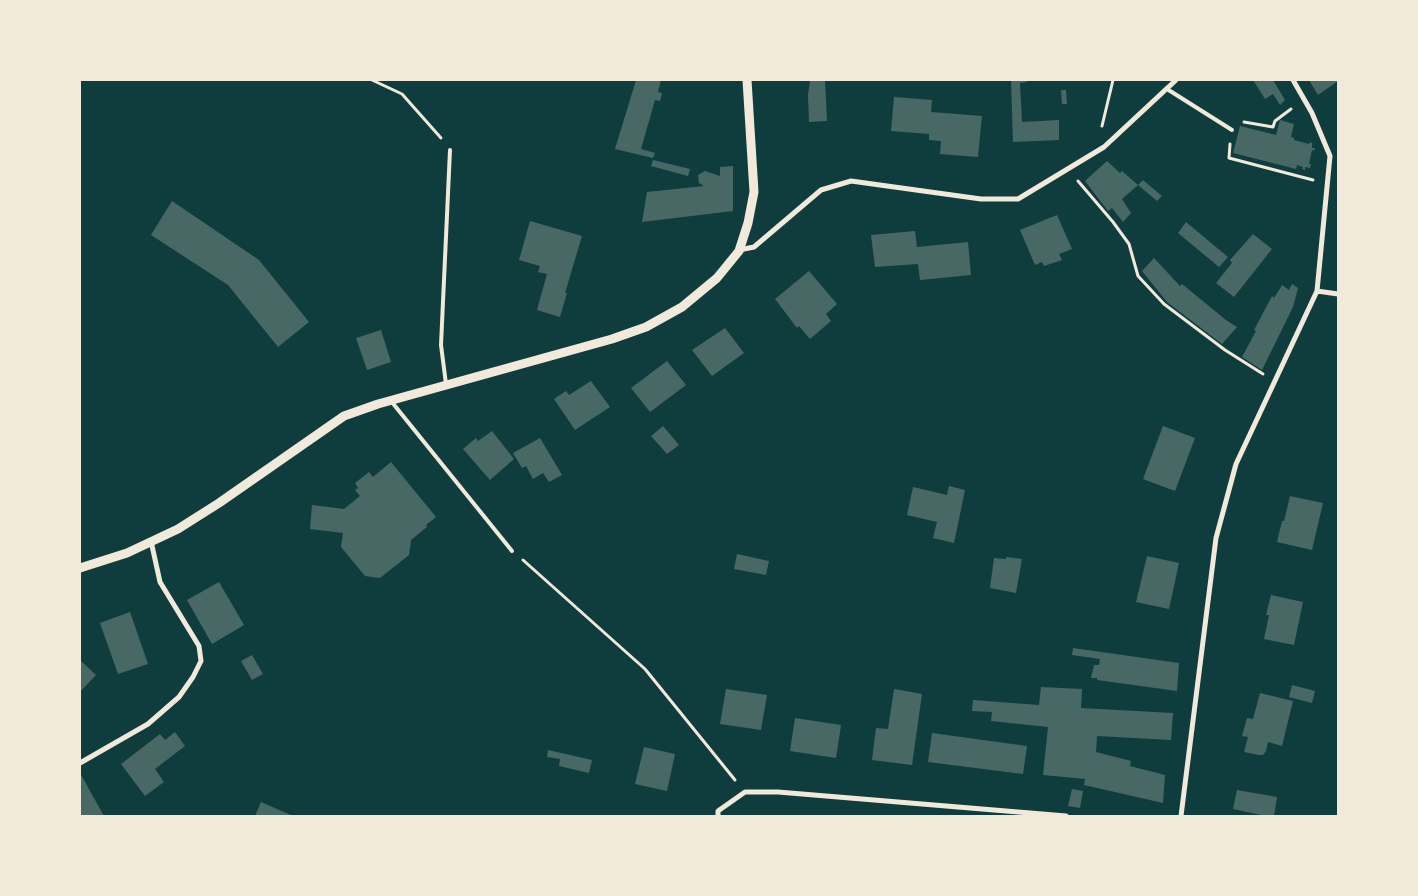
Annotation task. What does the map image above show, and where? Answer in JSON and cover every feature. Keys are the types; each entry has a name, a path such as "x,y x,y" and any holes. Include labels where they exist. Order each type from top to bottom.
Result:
{"street":[{"path":"80,568 127,553 178,529 219,503 344,416 612,339 646,327 682,307 717,278 739,250 748,223 754,192 748,80"},
{"path":"739,250 754,247 821,190 851,181 981,198 1018,199 1104,147 1176,80"},
{"path":"1181,816 1216,538 1236,464 1317,291 1330,156 1312,113 1293,80"},
{"path":"1317,291 1338,294"},
{"path":"80,763 148,724 179,697 194,677 201,661 199,646 160,582 151,541"},
{"path":"718,816 718,811 745,792 778,792 1066,816"}],"lane":[{"path":"1167,89 1232,130"},
{"path":"447,386 441,345 450,150"},
{"path":"391,401 512,551"}],"path":[{"path":"372,80 402,94 450,150"},
{"path":"1104,147 1099,139 1113,80"},
{"path":"1305,102 1285,112 1275,121 1273,127 1238,121 1232,130 1229,158 1328,184"},
{"path":"1068,169 1129,244 1138,276 1164,304 1225,350 1275,382"},
{"path":"512,551 645,669 745,792"}],"building":[{"path":"636,80 661,80 658,92 662,93 660,101 655,100 641,149 655,153 653,158 615,149"},
{"path":"810,80 825,80 827,121 809,122 808,95"},
{"path":"1011,80 1027,80 1027,82 1020,83 1022,122 1059,120 1059,140 1013,142"},
{"path":"1253,80 1273,80 1285,100 1280,105 1273,94 1265,99"},
{"path":"1309,80 1338,80 1338,81 1318,95"},
{"path":"1061,90 1066,90 1067,104 1062,104"},
{"path":"894,97 932,100 931,112 982,116 978,157 940,154 941,141 929,140 929,134 891,131"},
{"path":"1280,120 1294,124 1291,137 1294,140 1312,143 1312,148 1315,148 1314,151 1312,150 1310,168 1305,167 1305,170 1297,165 1296,169 1233,153 1240,126 1276,135"},
{"path":"653,160 690,169 688,176 651,166"},
{"path":"1107,161 1120,173 1122,171 1138,185 1122,199 1131,213 1123,222 1112,208 1108,211 1085,181"},
{"path":"733,166 733,211 642,222 647,192 704,186 699,183 698,175 705,171 720,176 720,167"},
{"path":"1143,180 1162,196 1157,201 1138,185"},
{"path":"172,201 259,260 309,322 278,347 228,285 151,235"},
{"path":"1057,215 1072,249 1059,254 1062,260 1044,266 1042,262 1035,265 1020,230"},
{"path":"530,221 582,236 560,317 537,310 547,274 538,272 540,266 519,260"},
{"path":"1186,222 1228,257 1219,267 1178,233"},
{"path":"915,231 917,247 968,242 971,275 920,280 918,264 875,267 871,235"},
{"path":"1253,234 1272,249 1234,297 1216,283 1232,263 1230,260"},
{"path":"1154,258 1180,286 1182,284 1237,327 1222,344 1167,302 1142,271"},
{"path":"809,271 837,304 826,314 831,321 810,339 799,326 797,328 775,299"},
{"path":"1292,284 1298,288 1293,307 1262,370 1242,357 1272,296 1274,298 1282,285 1289,290"},
{"path":"725,328 744,353 712,376 692,350"},
{"path":"381,330 391,362 367,370 356,338"},
{"path":"667,361 686,385 650,412 631,388"},
{"path":"591,381 610,407 575,430 554,399 566,391 569,395"},
{"path":"663,426 679,445 667,454 651,436"},
{"path":"1163,426 1195,438 1175,491 1143,479"},
{"path":"492,431 514,459 490,480 463,449 476,438 478,441"},
{"path":"540,438 562,475 549,482 543,473 533,479 526,466 522,468 513,453"},
{"path":"391,462 436,517 411,540 409,555 380,578 365,576 341,547 343,533 310,529 312,505 344,509 360,496 355,490 358,488 355,483 369,472 373,477"},
{"path":"949,486 965,490 954,543 933,538 937,522 907,515 913,487 947,495"},
{"path":"1290,496 1323,503 1312,550 1277,542"},
{"path":"737,554 769,561 766,575 734,569"},
{"path":"1147,556 1179,563 1169,609 1136,602"},
{"path":"1006,557 1022,559 1016,593 990,588 994,558 1006,559"},
{"path":"219,582 244,625 212,644 187,600"},
{"path":"1271,595 1303,602 1294,645 1264,639 1269,615 1266,615"},
{"path":"130,612 148,664 118,674 100,623"},
{"path":"1073,648 1179,663 1177,691 1091,678 1094,665 1099,665 1100,659 1072,655"},
{"path":"252,655 263,674 252,680 241,661"},
{"path":"80,660 96,675 80,692"},
{"path":"1292,685 1315,691 1312,703 1289,697"},
{"path":"1041,687 1082,689 1081,708 1173,713 1171,740 1097,736 1096,752 1131,761 1130,766 1165,775 1163,803 1084,785 1085,779 1043,775 1048,727 991,721 992,712 972,711 973,700 1039,705"},
{"path":"726,689 767,695 761,730 720,724"},
{"path":"894,689 922,694 912,765 872,760 876,728 888,729"},
{"path":"1260,693 1293,701 1282,746 1268,742 1263,755 1244,752 1248,737 1242,736 1247,718 1253,719"},
{"path":"795,718 841,725 836,758 790,751"},
{"path":"175,732 185,746 155,769 164,782 145,796 121,764 160,734 165,740"},
{"path":"932,733 1027,746 1023,774 928,762"},
{"path":"644,747 675,754 667,791 635,784"},
{"path":"548,750 592,760 589,773 559,766 560,759 547,757"},
{"path":"80,773 104,816 80,816"},
{"path":"1072,789 1083,791 1080,808 1068,806"},
{"path":"1237,790 1277,797 1274,816 1233,809"},
{"path":"261,802 293,816 255,816"}]}
